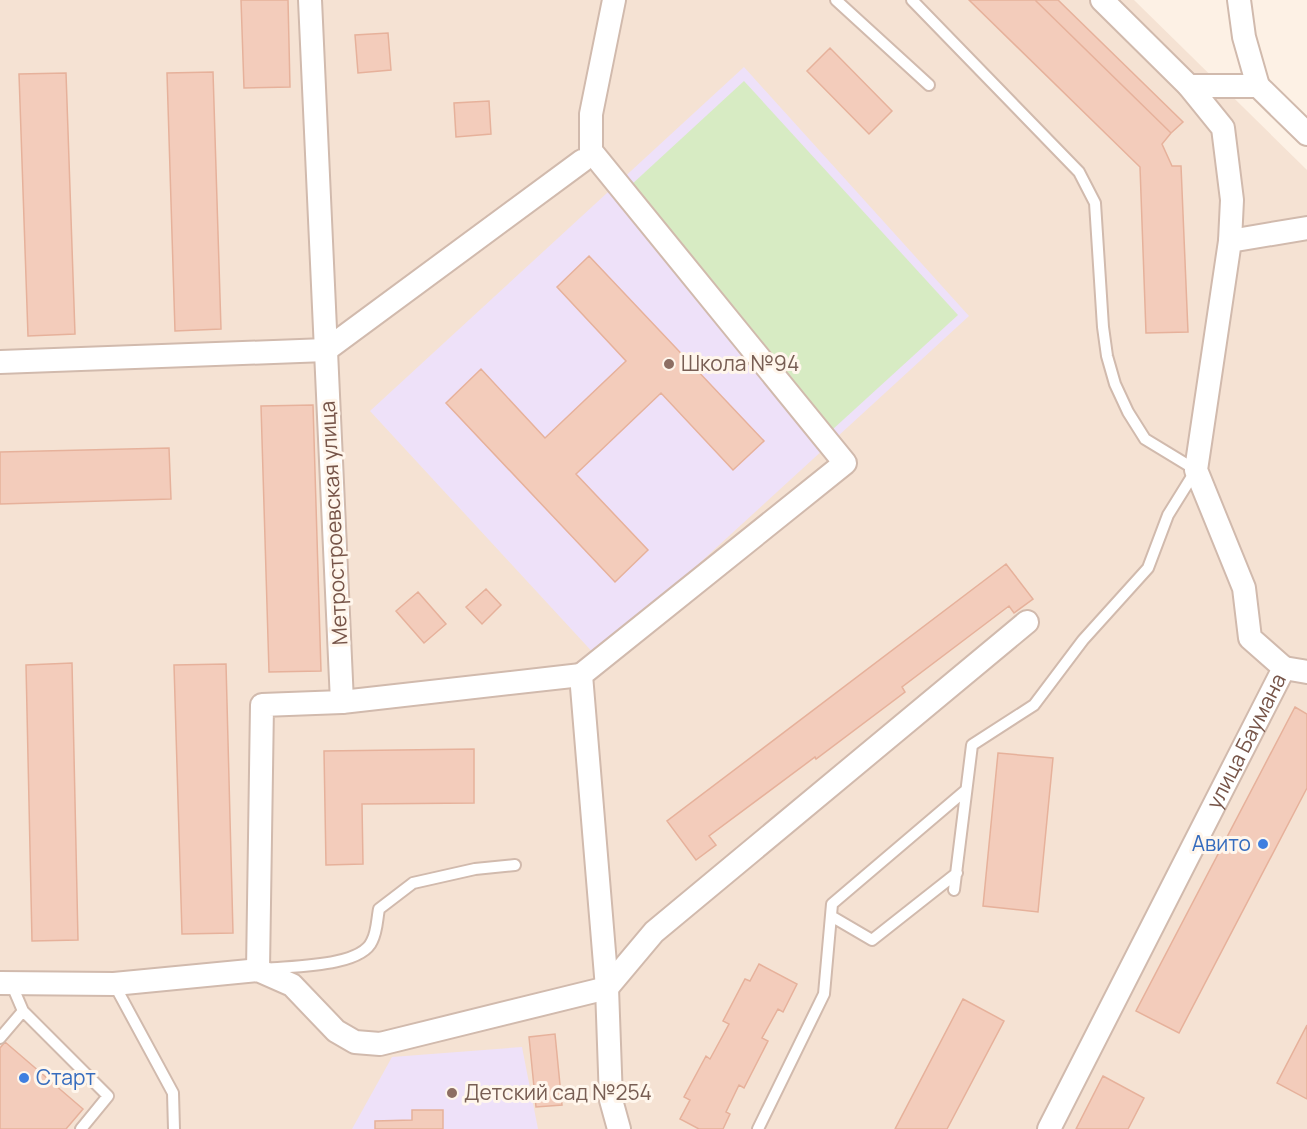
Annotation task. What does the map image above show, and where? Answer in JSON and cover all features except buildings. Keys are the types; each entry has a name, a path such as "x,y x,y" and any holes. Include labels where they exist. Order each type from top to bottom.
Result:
{"street":[{"name":"Метростроевская улица","path":"310,0 342,702"},
{"path":"258,970 262,705 342,702 581,675 845,463 591,151 591,114 614,0"},
{"path":"1102,0 1189,86 1223,128 1232,200 1230,241 1196,470"},
{"path":"1239,0 1244,37 1258,86 1306,132"},
{"path":"1189,86 1258,86"},
{"path":"0,362 326,350 582,161"},
{"path":"1230,241 1307,228"},
{"name":"улица Баумана","path":"1049,1129 1284,668 1251,638 1244,588 1196,470"},
{"path":"5,983 114,984 258,970 292,985 336,1031 355,1042 380,1044 607,988 654,932 1027,622"},
{"path":"1284,668 1307,672"},
{"path":"581,675 607,988 611,1100 619,1129"}],"lane":[{"path":"836,0 929,85"},
{"path":"912,0 1079,172 1095,203 1103,327 1107,356 1116,384 1128,412 1145,439 1196,470 1168,515 1148,568 1083,640 1034,705 972,745 954,890"},
{"path":"758,1129 824,994 832,904 966,790"},
{"path":"258,970 341,961 360,954 372,942 379,909 413,883 475,869 515,865"},
{"path":"831,916 872,940 957,873"},
{"path":"5,983 23,1011 108,1096 81,1129"},
{"path":"114,984 173,1093 174,1129"},
{"path":"0,1038 23,1011"}],"shaded area":[{"path":"0,0 1134,0 1307,170 1307,1129 0,1129"},
{"name":"Школа №94","path":"744,67 969,316 597,657 370,411"},
{"name":"Детский сад №254","path":"522,1047 538,1129 352,1129 392,1057"}],"green space":[{"path":"744,81 958,315 832,430 618,197"}],"place":[{"name":"Школа №94","path":"669,364"},
{"name":"Авито","path":"1263,844"},
{"name":"Старт","path":"24,1078"},
{"name":"Детский сад №254","path":"452,1093"}]}
